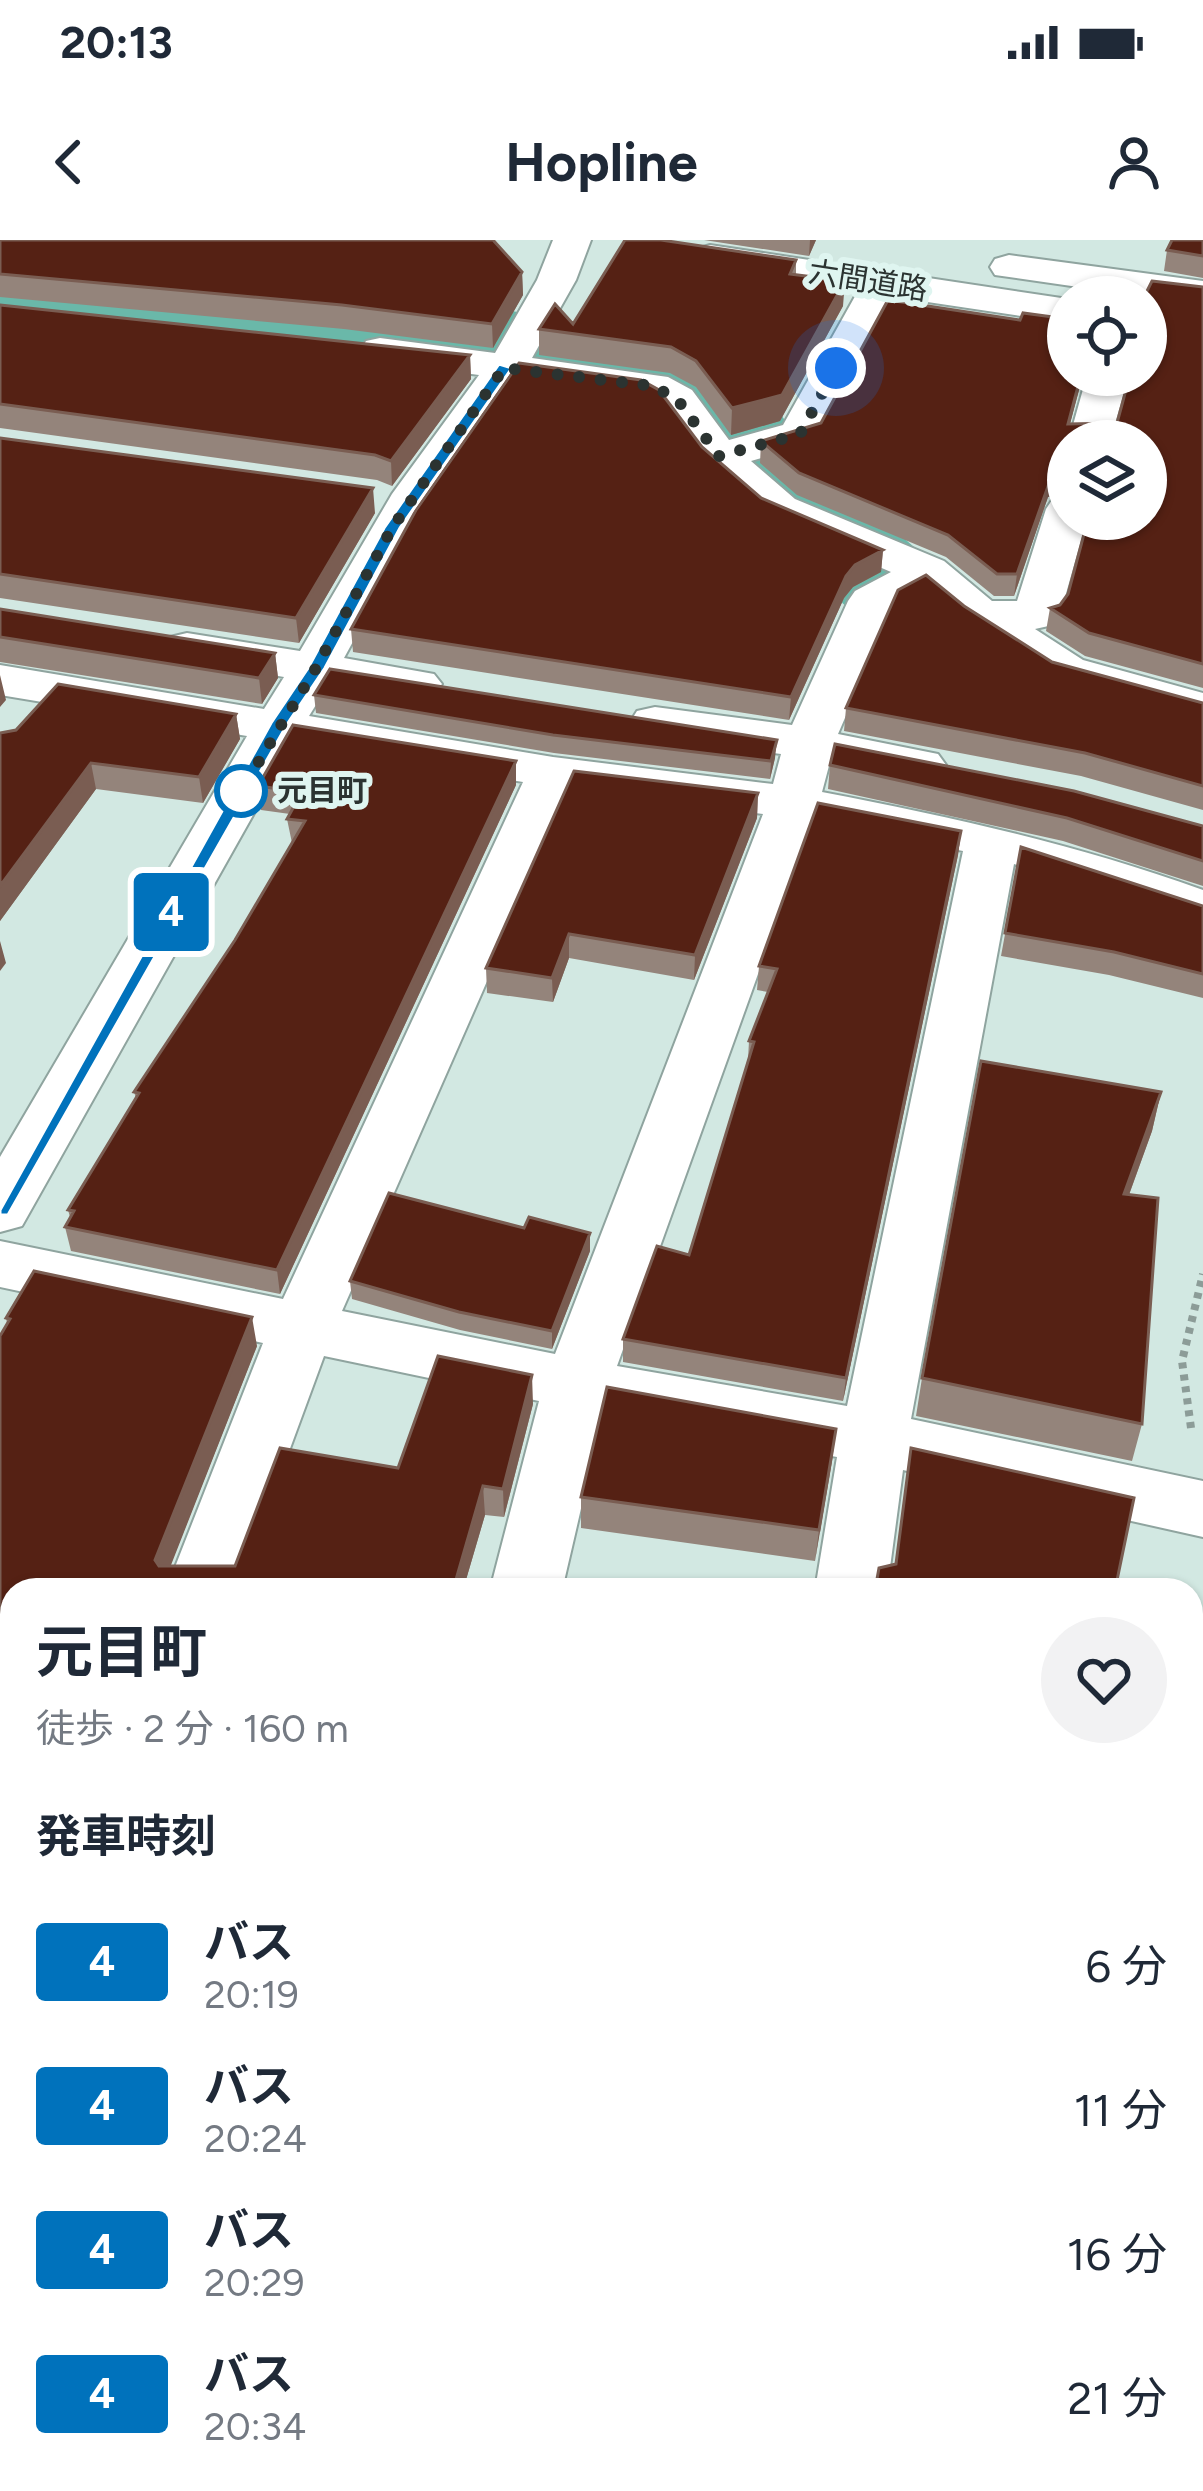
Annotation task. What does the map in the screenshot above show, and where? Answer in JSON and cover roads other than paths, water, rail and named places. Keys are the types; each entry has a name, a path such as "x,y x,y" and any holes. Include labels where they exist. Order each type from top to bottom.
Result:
{"street":[{"path":"0,1210 316,668 392,528 518,349 572,240"},
{"name":"六間道路","path":"815,240 1047,305"},
{"name":"六間道路","path":"666,250 871,257 1203,293"},
{"path":"722,456 800,434 871,257"},
{"path":"1167,323 1203,327"},
{"path":"343,345 518,349 653,386 677,399 722,456 779,508 904,584 980,614 1066,670 1203,709"},
{"path":"980,614 1036,615 1059,540"},
{"path":"529,1578 577,1384 794,802 808,743 904,584"},
{"path":"136,638 453,690"},
{"path":"6,704 51,688 553,772 794,802 1085,866 1203,909"},
{"path":"613,716 808,743 967,774"},
{"path":"207,1578 302,1327 553,772"},
{"path":"852,1578 874,1437 992,842"},
{"path":"0,1264 577,1384 874,1437 1203,1510"}],"waterway":[{"path":"0,277 354,316 530,342 706,376 763,470 941,632 1088,720 1203,748"}],"place":[{"name":"元目町","path":"241,791"}]}
